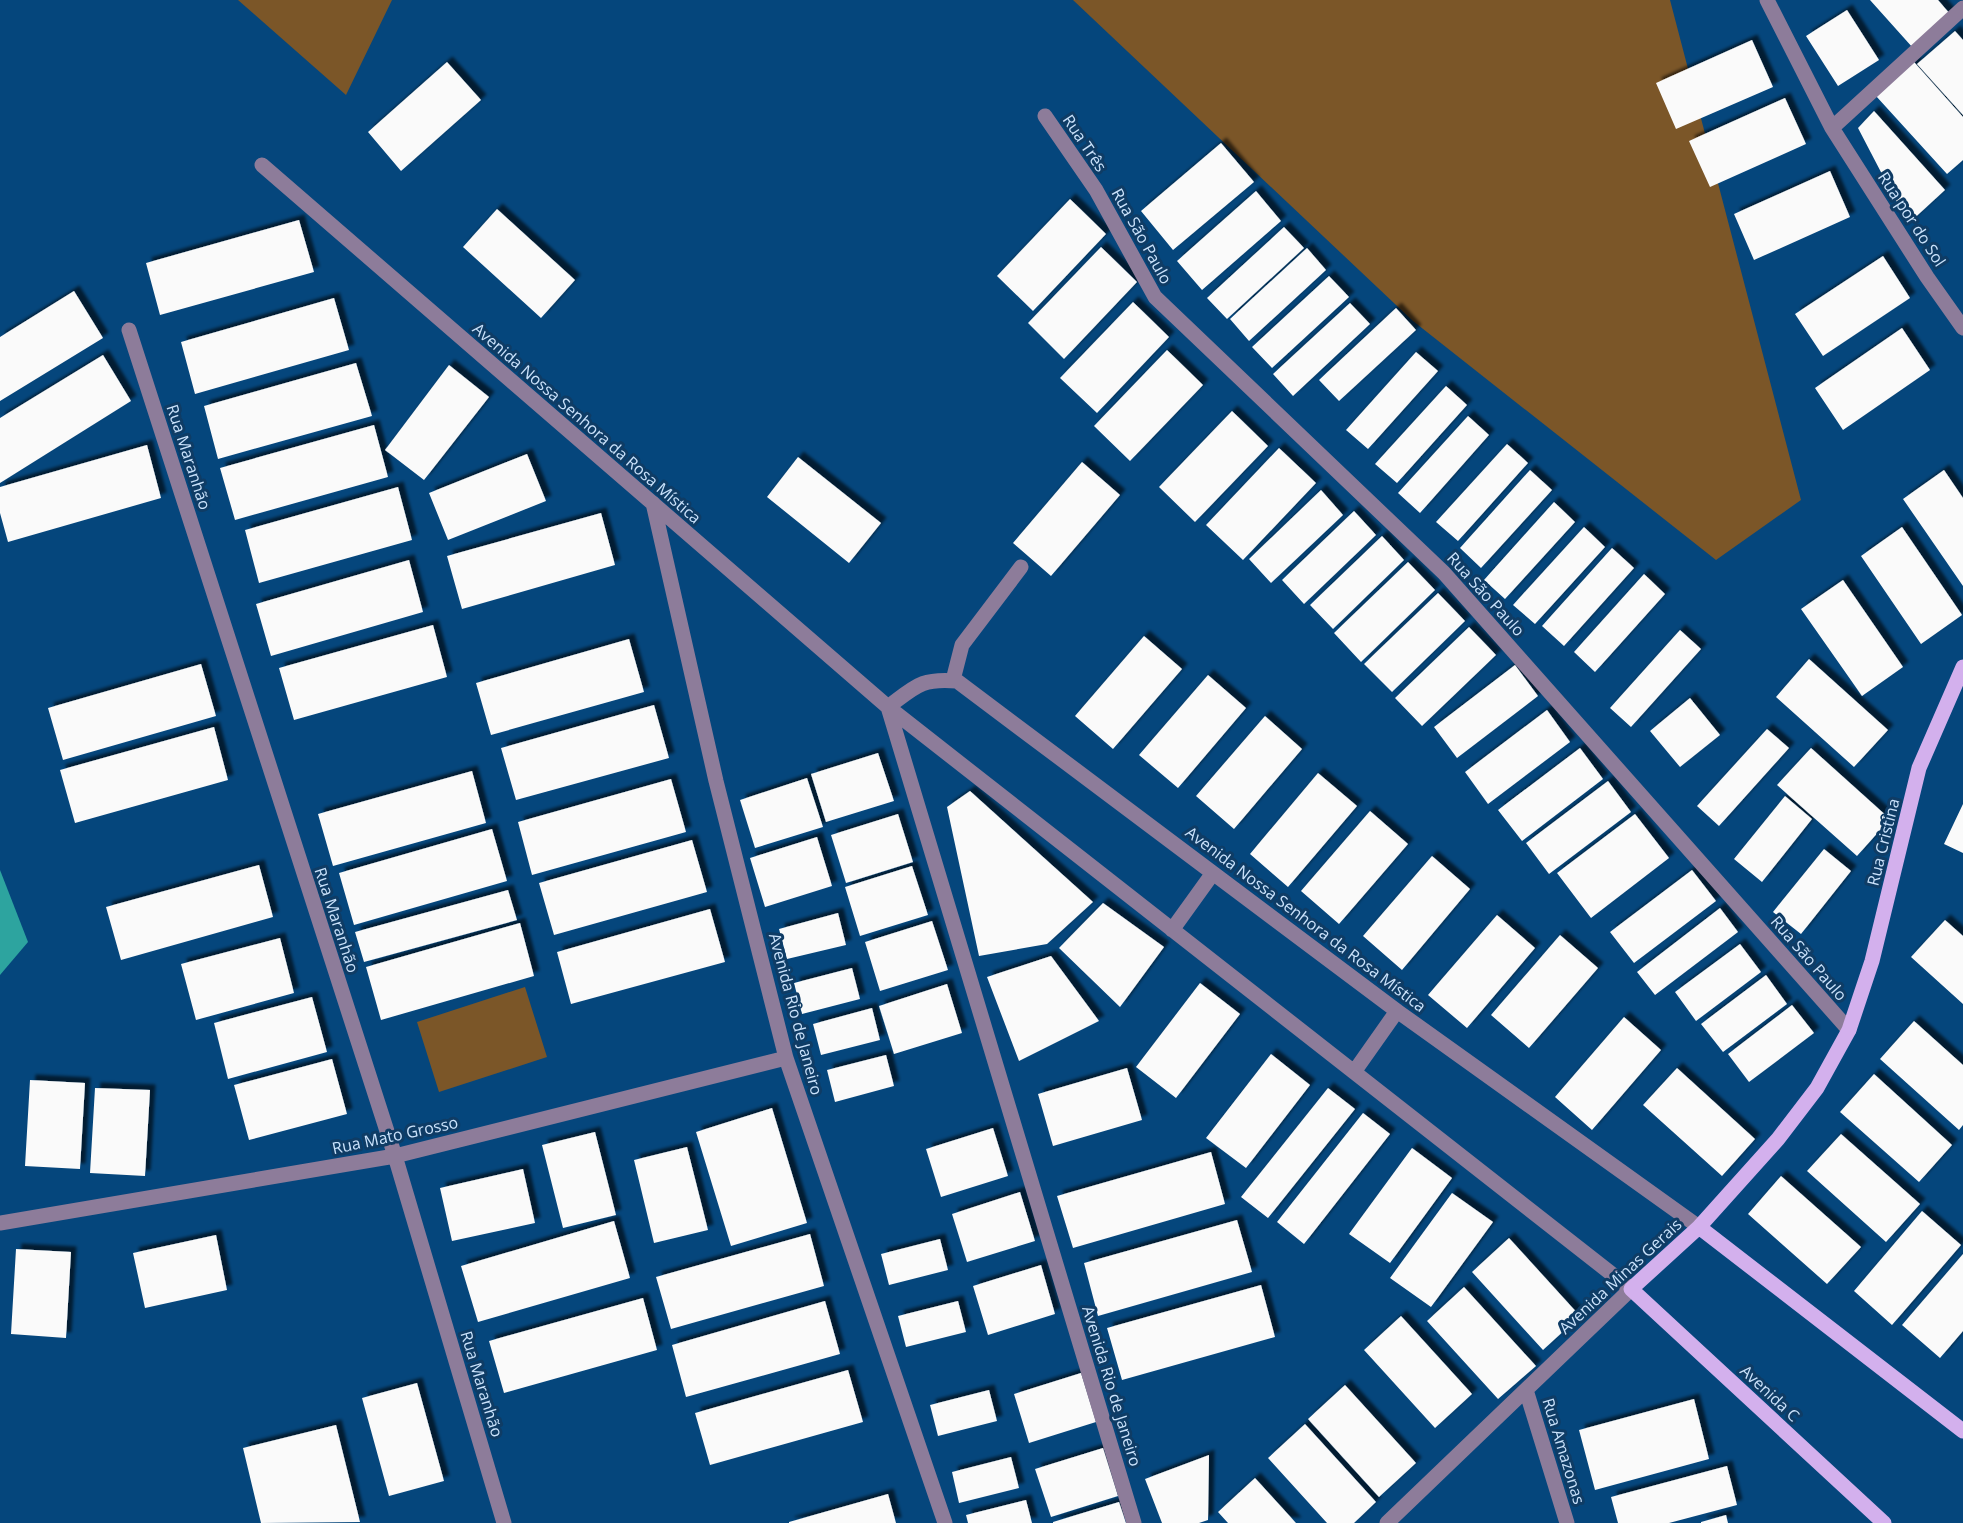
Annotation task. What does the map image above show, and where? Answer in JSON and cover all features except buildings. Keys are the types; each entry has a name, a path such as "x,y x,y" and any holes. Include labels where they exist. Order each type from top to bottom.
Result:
{"main road":[{"name":"Rua Cristina","path":"1849,1030 1872,961 1919,768 1963,667"},
{"name":"Avenida Minas Gerais","path":"1631,1289 1699,1227 1778,1139 1817,1088 1849,1030"},
{"path":"1699,1227 1963,1431"},
{"name":"Avenida C","path":"1631,1289 1884,1523"}],"street":[{"name":"Rua por do Sol","path":"1767,0 1832,128 1927,277 1963,328"},
{"path":"1832,128 1963,8"},
{"name":"Rua Três","path":"1045,116 1096,190"},
{"name":"Avenida Nossa Senhora da Rosa Mística","path":"262,165 888,707 1631,1289"},
{"name":"Rua São Paulo","path":"1096,190 1155,297 1444,573 1849,1030"},
{"name":"Rua Maranhão","path":"129,330 395,1156 504,1523"},
{"name":"Avenida Rio de Janeiro","path":"653,504 716,781 786,1058 945,1523"},
{"path":"888,707 918,685 937,679 953,680 962,645 1021,567"},
{"name":"Avenida Nossa Senhora da Rosa Mística","path":"953,680 1397,1011 1699,1227"},
{"name":"Avenida Rio de Janeiro","path":"888,707 1134,1523"},
{"path":"1172,930 1213,873"},
{"path":"1354,1072 1397,1011"},
{"name":"Rua Mato Grosso","path":"3,1223 395,1156 786,1058"},
{"name":"Avenida Minas Gerais","path":"1387,1523 1631,1289"},
{"name":"Rua Amazonas","path":"1526,1390 1567,1523"}],"shaded area":[{"path":"238,0 392,0 346,95"},
{"path":"1073,0 1670,0 1801,500 1716,560 1413,321"},
{"path":"0,870 28,942 0,975"},
{"path":"525,987 547,1057 439,1092 417,1022"}]}
